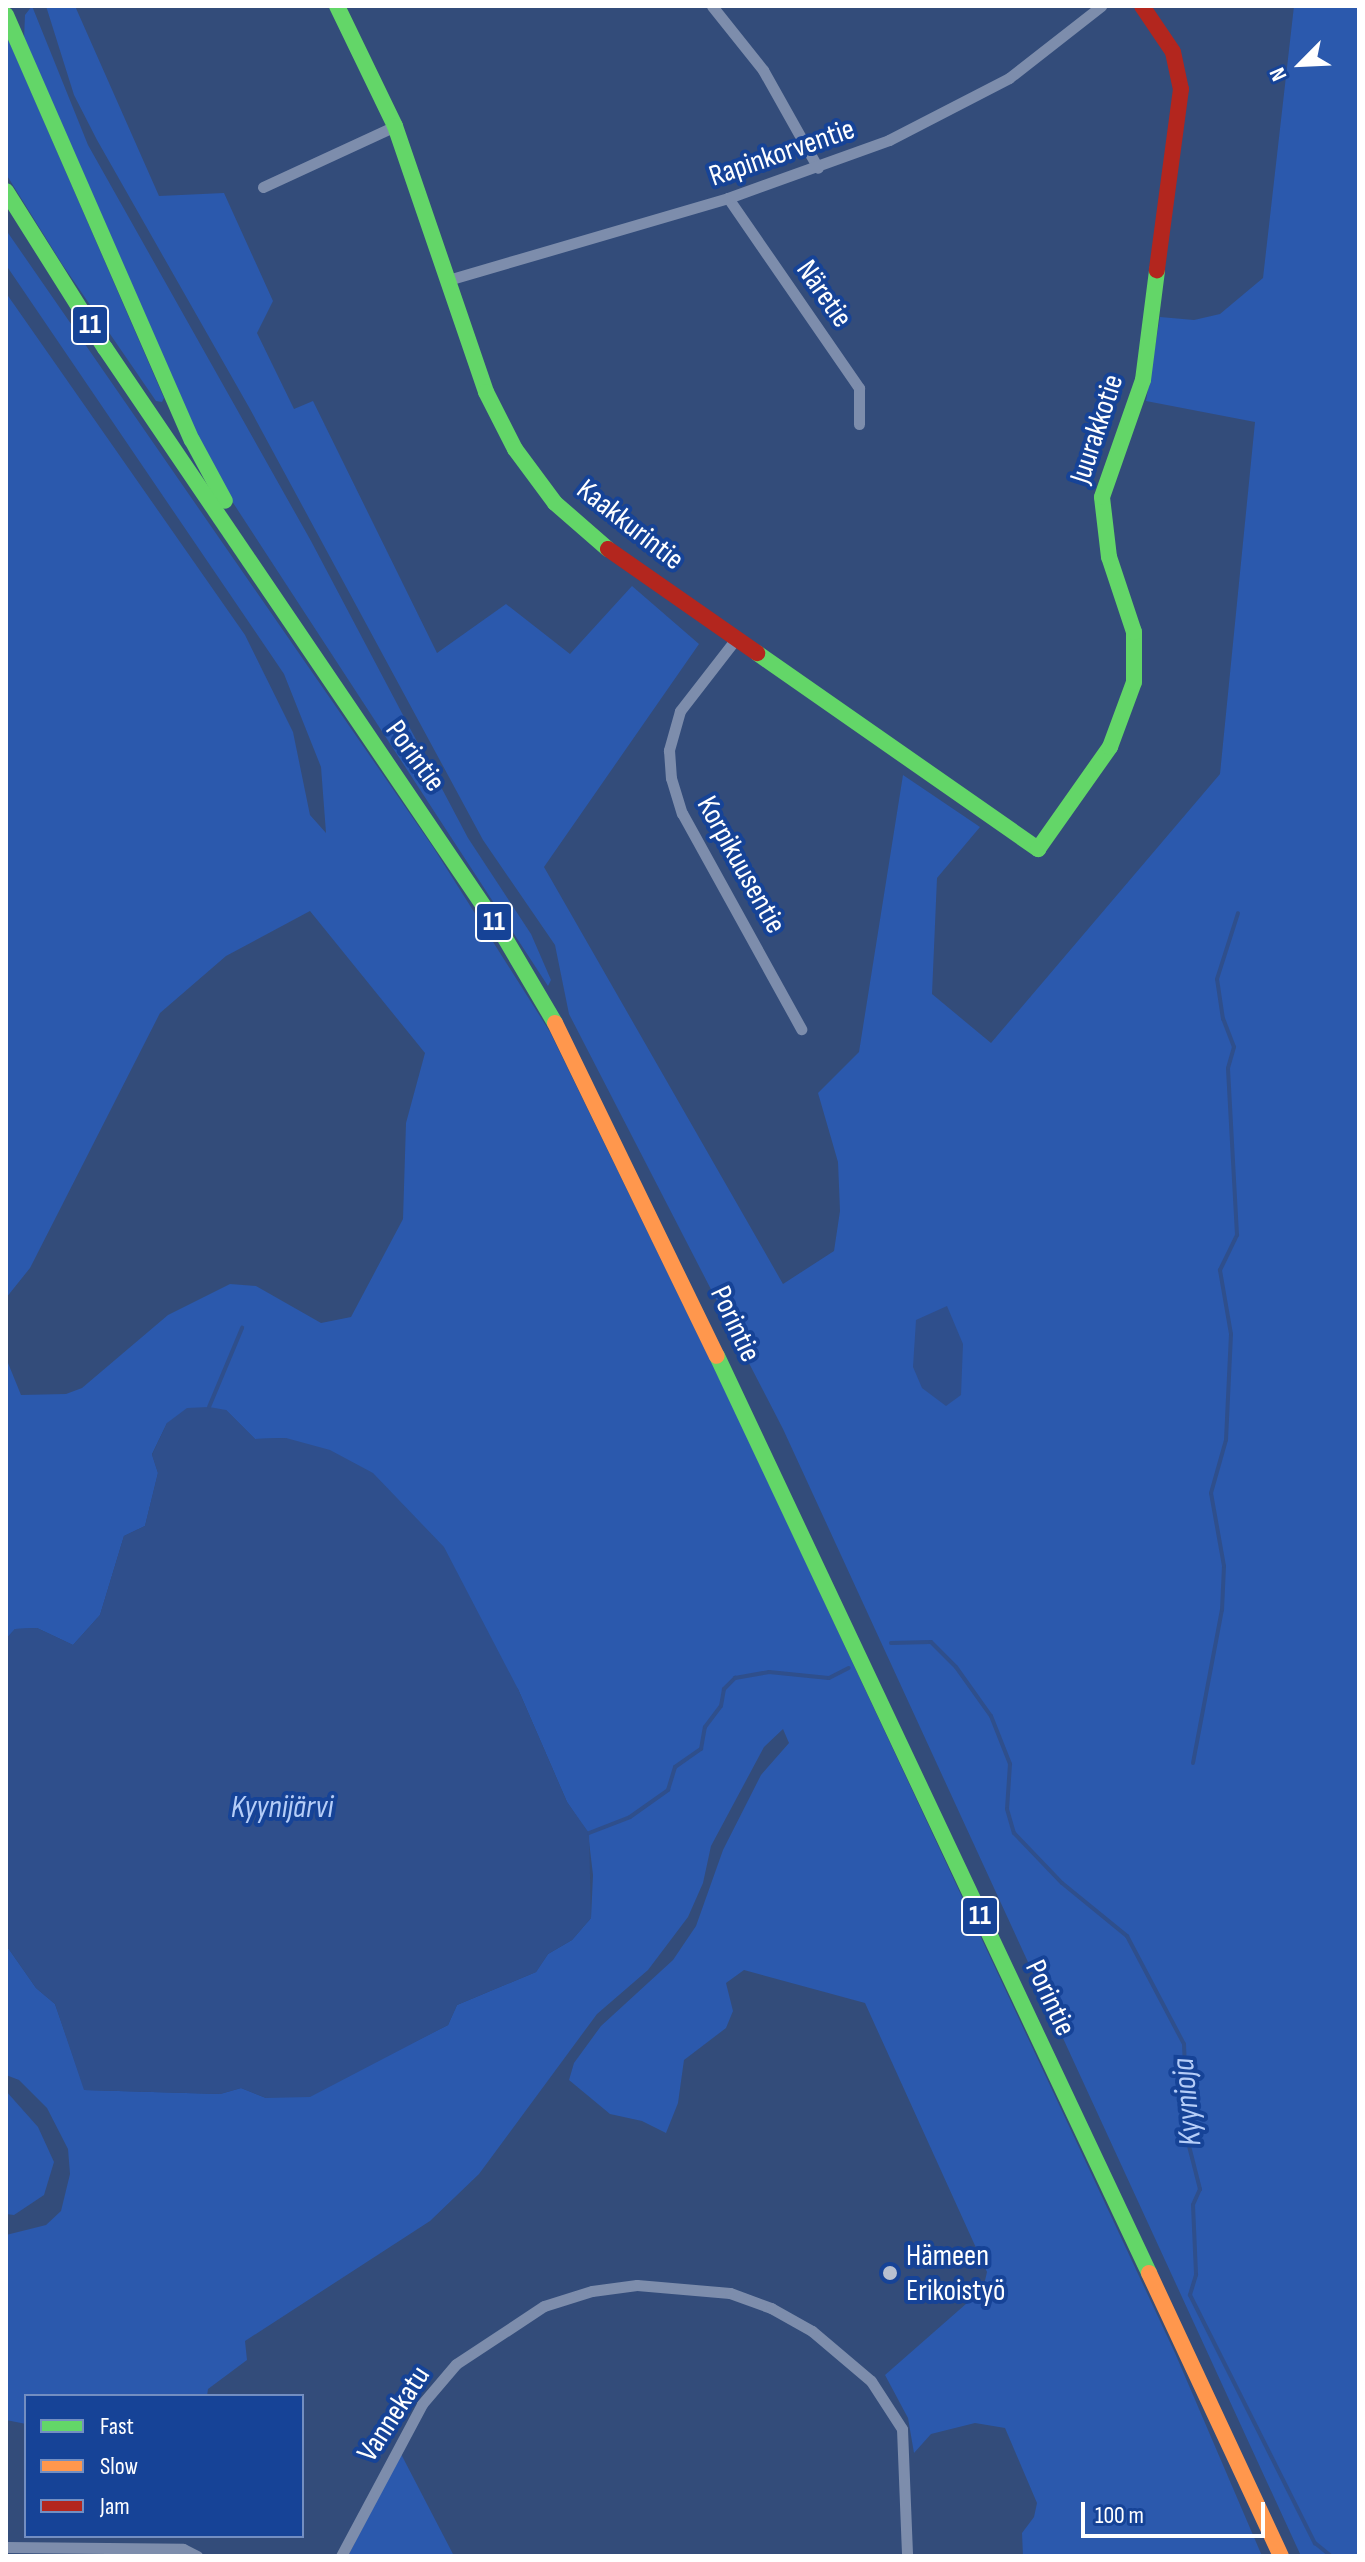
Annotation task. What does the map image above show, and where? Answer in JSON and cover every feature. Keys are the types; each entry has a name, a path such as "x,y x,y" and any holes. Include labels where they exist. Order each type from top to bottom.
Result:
{"main road":[{"name":"Kaakkurintie","path":"337,6 395,126 486,392 542,488 595,540 1038,849"},
{"name":"Juurakkotie","path":"1038,849 1110,747 1125,717 1134,682 1134,632 1109,557 1102,497 1143,380 1181,89 1173,52 1142,6"},
{"path":"6,15 192,440 257,554 270,590"},
{"name":"Porintie","path":"6,191 105,348 502,933 565,1041 882,1701 1281,2556"}],"street":[{"path":"712,6 763,70 818,168"},
{"name":"Rapinkorventie","path":"448,280 728,198 818,168 972,100 1069,36 1101,6"},
{"path":"263,187 395,126"},
{"name":"Näretie","path":"728,198 859,388 859,424"},
{"name":"Korpikuusentie","path":"735,640 680,711 669,750 671,778 682,813 801,1029"},
{"name":"Vannekatu","path":"341,2556 422,2404 456,2364 544,2306 592,2291 637,2285 730,2293 771,2308 812,2331 871,2381 891,2404 902,2429 907,2556"},
{"path":"6,2547 183,2549 197,2556"}],"shaded area":[{"path":"32,6 88,145 311,541 468,838 531,934 551,980 548,986 211,469 24,39 25,15"},
{"path":"46,6 75,6 159,196 224,193 273,301 257,333 294,409 313,401 437,653 506,604 570,654 632,586 699,644 544,867 783,1284 834,1251 840,1211 838,1162 818,1093 859,1052 903,775 980,827 937,878 932,994 991,1043 1220,774 1255,422 1146,401 1160,317 1194,320 1220,314 1263,278 1294,6 1359,6 1359,2556 1301,2556 783,1429 569,1014 555,945 483,840 250,409 97,140 74,95"},
{"path":"6,34 164,398 162,402 156,401 62,264 6,174"},
{"path":"6,230 433,847 550,1032 736,1413 1175,2353 1262,2556 1023,2556 1022,2533 1034,2517 1037,2503 1005,2428 975,2423 931,2434 914,2453 908,2418 885,2375 983,2289 987,2272 865,2003 744,1970 726,1983 733,2011 726,2028 684,2060 678,2103 666,2133 642,2121 610,2114 569,2080 574,2063 601,2026 673,1960 696,1926 723,1850 761,1775 789,1743 783,1729 764,1747 711,1846 703,1883 688,1917 648,1970 597,2014 479,2174 430,2221 245,2341 247,2360 208,2389 207,2394 24,2394 24,2424 6,2420 6,2235 46,2225 61,2211 70,2174 68,2149 47,2108 19,2080 6,2075 6,1945 36,1988 55,2004 85,2090 220,2094 241,2088 266,2098 402,2048 448,2025 457,2005 536,1972 548,1954 572,1940 591,1918 593,1875 588,1833 567,1802 518,1689 286,1438 255,1439 226,1410 167,1423 152,1454 158,1473 145,1526 124,1536 100,1615 73,1645 37,1628 15,1629 6,1639 6,1358 21,1395 66,1394 82,1388 168,1315 230,1284 256,1286 321,1323 351,1317 403,1219 406,1123 425,1053 310,911 226,956 160,1013 30,1268 6,1298 6,293 245,635 293,732 310,815 326,833 321,767 284,674 6,265"},
{"path":"6,2091 38,2127 54,2162 44,2195 14,2215 6,2214"},
{"path":"401,2454 454,2556 348,2556 360,2533"}],"water":[{"path":"947,1306 963,1344 961,1395 946,1406 922,1388 913,1367 916,1320"},
{"name":"Kyynijärvi","path":"187,1408 226,1410 255,1439 286,1438 330,1450 373,1473 444,1547 518,1689 567,1802 589,1833 591,1918 572,1940 548,1954 536,1972 457,2005 448,2025 310,2097 266,2098 241,2088 220,2094 84,2090 55,2004 36,1988 6,1945 6,1639 15,1629 37,1628 73,1645 100,1615 124,1536 145,1526 158,1473 152,1455 167,1423"}],"waterway":[{"path":"1193,1763 1222,1610 1224,1566 1211,1493 1226,1440 1231,1334 1220,1270 1237,1235 1228,1068 1234,1047 1223,1019 1217,979 1238,913"},
{"path":"209,1407 242,1328"},
{"name":"Kyynioja","path":"891,1643 931,1642 956,1667 991,1716 1010,1764 1007,1809 1014,1833 1062,1883 1127,1936 1184,2044 1188,2142 1200,2189 1193,2205 1196,2275 1190,2295 1315,2543 1331,2556"},
{"name":"Kyynioja","path":"589,1833 630,1817 668,1790 675,1767 701,1749 705,1727 721,1706 724,1689 735,1678 769,1672 829,1678 849,1668"}],"traffic: fast":[{"path":"337,6 395,126 486,392 515,449 555,503 608,549"},
{"path":"6,15 192,440 225,501"},
{"path":"6,191 105,348 502,933 555,1023"},
{"path":"757,653 1038,849 1110,747 1134,682 1134,632 1109,557 1102,497 1143,380 1157,270"},
{"path":"717,1356 1149,2273"}],"traffic: slow":[{"path":"555,1023 717,1356"},
{"path":"1149,2273 1281,2556"}],"traffic: jam":[{"path":"1142,6 1173,52 1181,89 1157,270"},
{"path":"608,549 757,653"}],"place":[{"name":"Hämeen Erikoistyö","path":"890,2273"}]}
